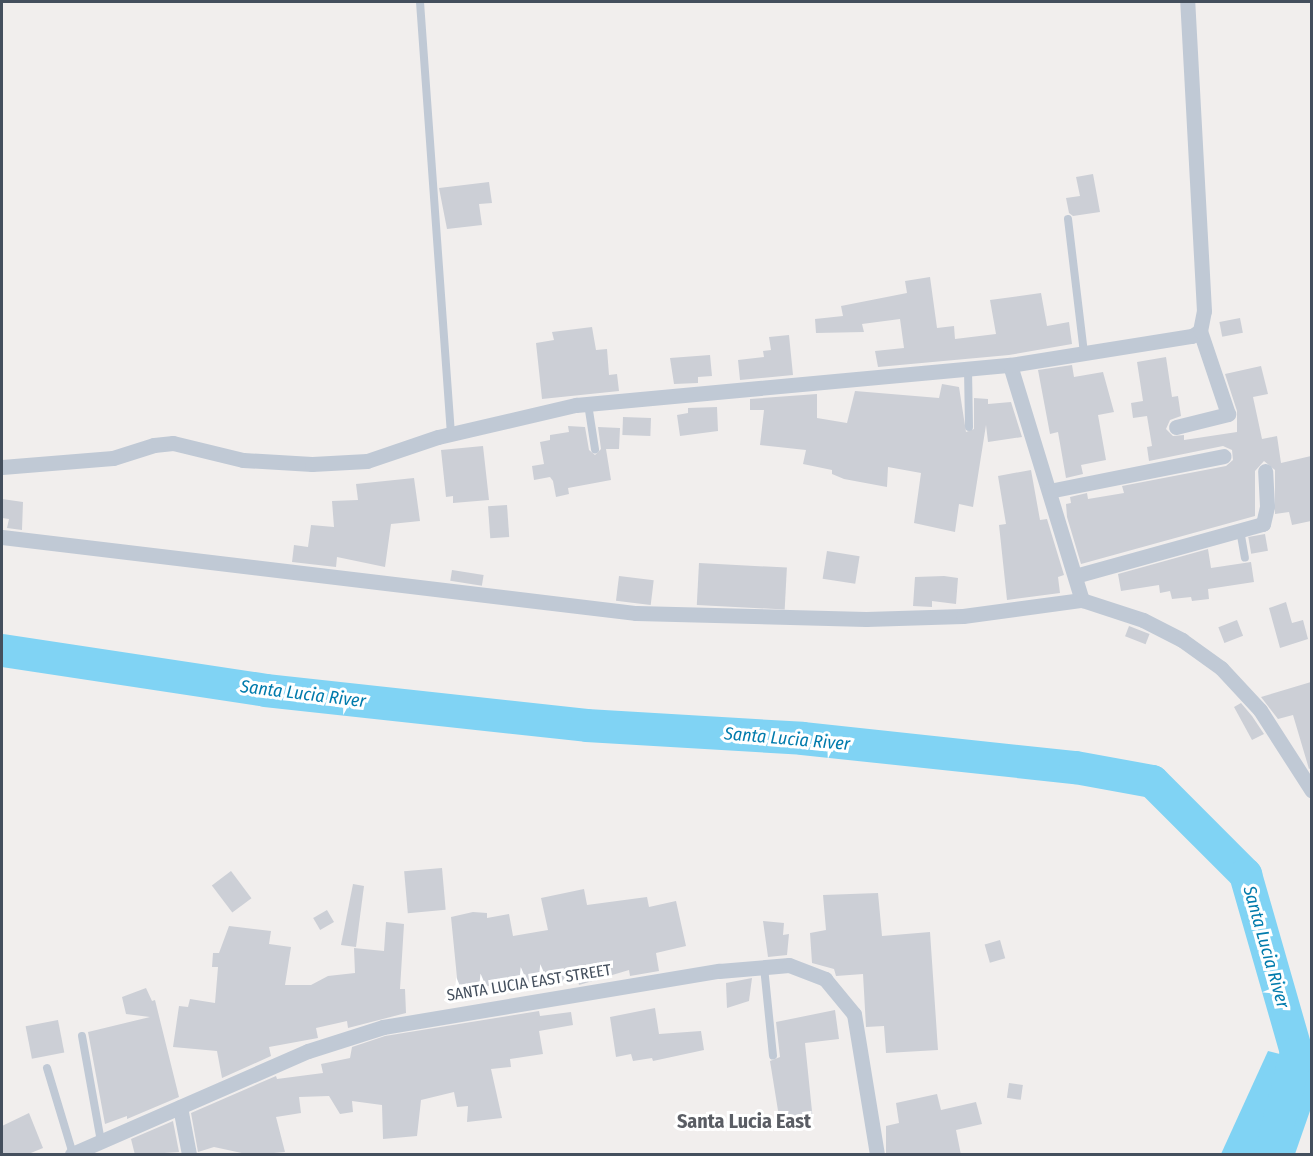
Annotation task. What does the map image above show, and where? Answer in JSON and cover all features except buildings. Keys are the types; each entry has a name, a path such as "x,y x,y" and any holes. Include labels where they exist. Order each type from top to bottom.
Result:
{"street":[{"path":"1176,427 1228,414 1200,331 1204,311 1187,2"},
{"path":"2,467 113,458 154,444 173,443 243,460 312,464 367,461 451,435 588,404 1010,365 1183,338 1200,331"},
{"path":"1010,365 1082,600"},
{"path":"1049,491 1224,456"},
{"path":"1075,576 1263,524 1266,519 1265,471"},
{"path":"2,537 636,614 920,618 963,616 1082,600 1143,620 1182,640 1221,668 1260,710 1311,791"},
{"name":"SANTA LUCIA EAST STREET","path":"72,1154 308,1051 383,1027 789,965 806,969 825,979 854,1014 877,1155"},
{"path":"180,1107 189,1155"}],"lane":[{"path":"420,2 451,435"},
{"path":"1068,219 1084,354"},
{"path":"968,369 969,427"},
{"path":"588,404 595,449"},
{"path":"1240,530 1245,558"},
{"path":"764,967 773,1056"},
{"path":"82,1036 102,1142"},
{"path":"47,1068 72,1154"}],"water":[{"path":"1268,1051 1311,1062 1311,1108 1295,1154 1221,1154"}],"waterway":[{"name":"Santa Lucia River","path":"2,650 265,690 586,725 802,738 1075,767 1152,781 1245,874 1296,1052 1270,1154"}],"district":[{"name":"Santa Lucia East","path":"744,1121"}]}
